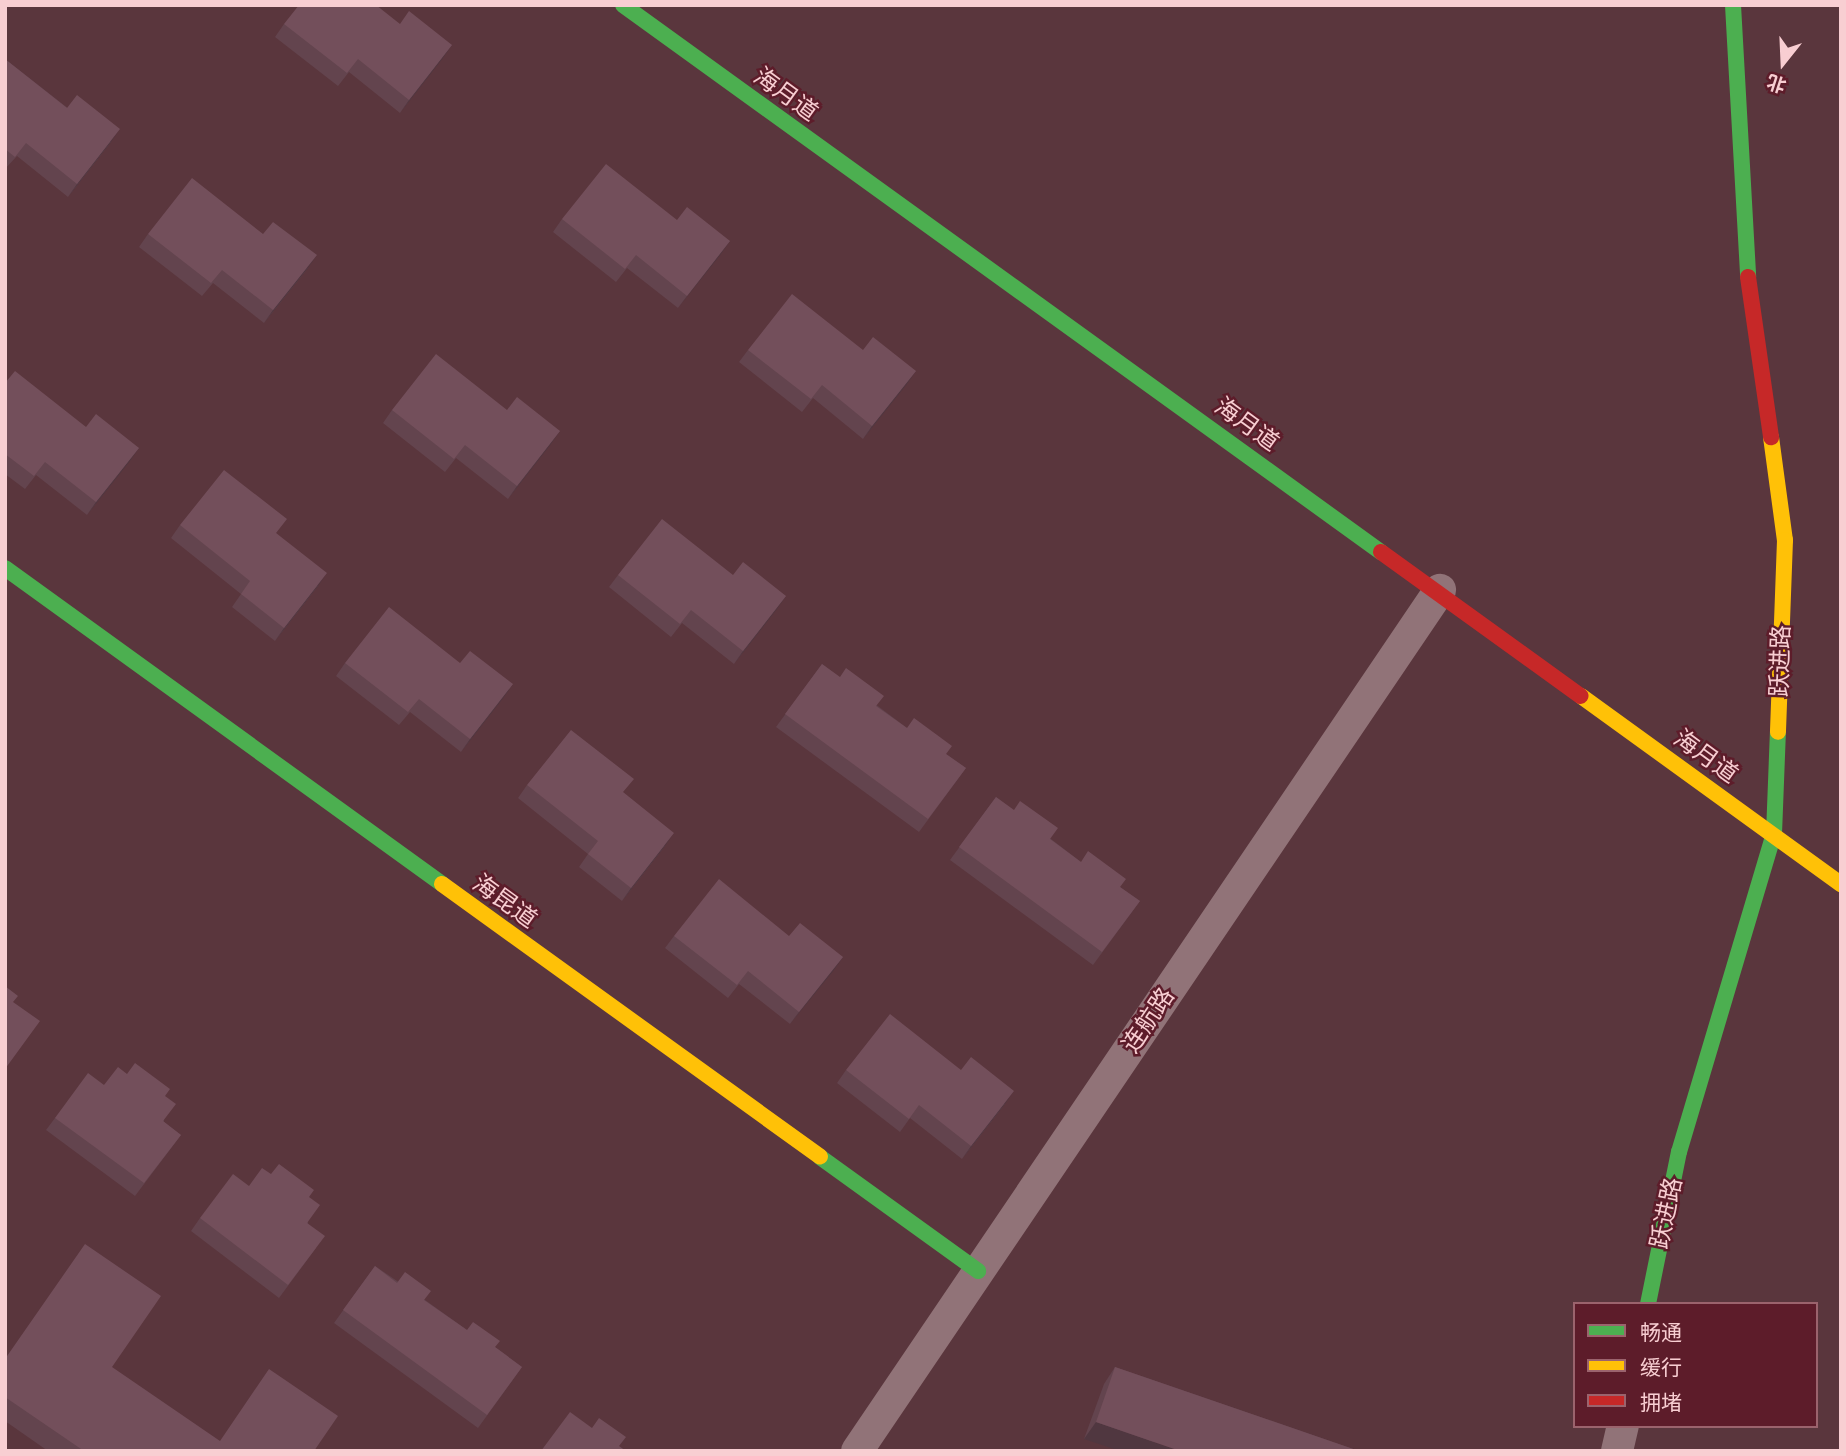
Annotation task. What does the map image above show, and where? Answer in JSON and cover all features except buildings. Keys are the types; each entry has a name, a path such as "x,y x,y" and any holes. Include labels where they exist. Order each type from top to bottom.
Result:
{"street":[{"name":"海月道","path":"623,5 1440,590 1841,884"},
{"name":"跃进路","path":"1648,1302 1679,1152 1774,834 1785,540 1745,253 1733,5"},
{"name":"海昆道","path":"5,568 978,1271"},
{"name":"连航路","path":"857,1451 1440,590"},
{"path":"1618,1451 1622,1428"}],"traffic: fast":[{"path":"623,5 1381,552"},
{"path":"1733,5 1748,277"},
{"path":"5,568 442,884"},
{"path":"1648,1302 1679,1152 1774,834 1778,732"},
{"path":"820,1157 978,1271"}],"traffic: slow":[{"path":"1771,437 1785,540 1778,732"},
{"path":"1581,696 1841,884"},
{"path":"442,884 820,1157"}],"traffic: jam":[{"path":"1748,277 1771,437"},
{"path":"1381,552 1581,696"}]}
